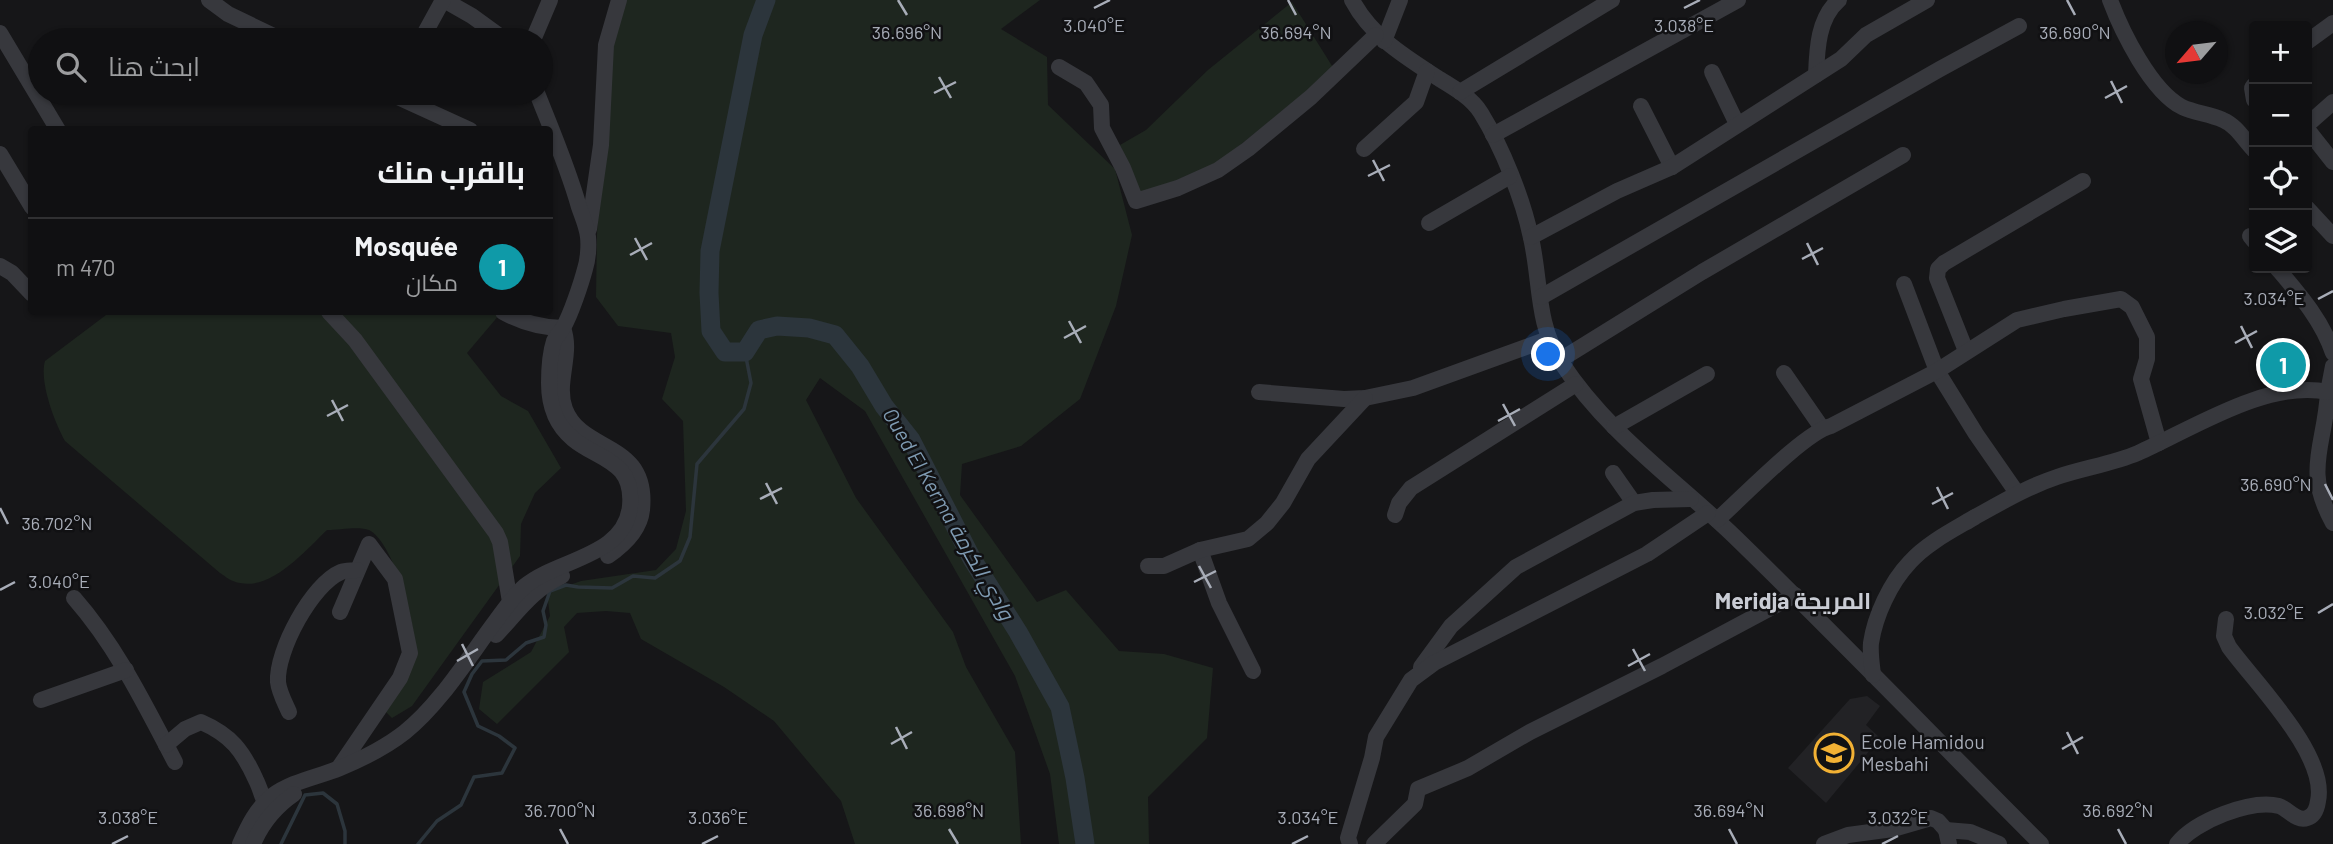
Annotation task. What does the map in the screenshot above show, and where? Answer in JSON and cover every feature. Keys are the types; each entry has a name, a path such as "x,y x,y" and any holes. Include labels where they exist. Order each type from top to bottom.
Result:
{"street":[{"path":"209,0 232,7 264,28"},
{"path":"428,28 443,0 488,28"},
{"path":"538,28 550,0"},
{"path":"253,844 273,796 384,746 418,720 535,578 600,548 614,538 625,524 630,507 628,489 621,472 609,459 575,441 562,430 554,415 549,382 553,344 563,328 586,267 601,145 606,45 619,0"},
{"path":"1059,67 1086,83 1101,105 1102,128 1123,168 1136,201 1178,188 1218,170 1248,149 1380,38 1400,0"},
{"path":"1460,92 1612,0"},
{"path":"1493,135 1738,0"},
{"path":"1816,75 1818,37 1839,0"},
{"path":"1531,237 1618,191 1672,167 1841,59 1866,35 1927,0"},
{"path":"2110,0 2147,73 2167,95 2180,106 2224,120 2239,131 2252,147"},
{"path":"1354,2 1380,38 1460,92 1480,110 1521,200 1531,237 1543,322 1548,339 1576,384 1632,446 1713,516 1795,595 2041,844"},
{"path":"2312,38 2333,23"},
{"path":"1541,297 2020,26"},
{"path":"0,35 28,81"},
{"path":"1364,149 1416,102 1427,71"},
{"path":"1712,72 1737,124"},
{"path":"2312,122 2333,102"},
{"path":"43,105 56,126"},
{"path":"417,105 462,126"},
{"path":"540,105 546,126"},
{"path":"1642,106 1672,167"},
{"path":"2312,133 2332,158"},
{"path":"0,154 7,181 28,203"},
{"path":"1559,360 1702,272 1903,155"},
{"path":"556,163 588,236"},
{"path":"1429,223 1510,176"},
{"path":"1966,351 1937,278 1938,269 2083,181"},
{"path":"2309,210 2333,236"},
{"path":"0,266 12,273 28,290"},
{"path":"2281,273 2315,316 2333,353"},
{"path":"1904,284 1937,370 1976,434 2017,493"},
{"path":"1411,680 1434,663 1647,554 1713,516 1822,428 1831,426 1937,370 2017,320 2121,299 2132,307 2147,337 2147,359 2141,379 2160,443"},
{"path":"240,844 253,818 293,794 360,769 405,741 442,705 511,610 500,542 496,533 355,340 332,315"},
{"path":"508,315 547,328 563,328"},
{"path":"1259,392 1345,399 1365,398 1413,388 1548,339"},
{"path":"2333,366 2317,460 2317,485 2323,506 2333,523"},
{"path":"1784,373 1822,428"},
{"path":"1614,427 1707,374"},
{"path":"1395,516 1398,503 1411,488 1576,384"},
{"path":"1873,675 1871,646 1877,618 1910,562 1943,536 2017,493 2057,477 2134,455 2246,403 2289,390 2328,392"},
{"path":"1148,566 1164,566 1200,550 1248,539 1267,523 1283,503 1308,459 1365,398"},
{"path":"2317,460 2333,454"},
{"path":"1613,473 1634,503"},
{"path":"1350,844 1348,838 1376,737 1411,680 1451,626 1516,567 1634,503 1691,499"},
{"path":"339,768 400,678 410,653 395,579 369,544 340,611"},
{"path":"1200,550 1219,603 1253,671"},
{"path":"289,712 278,682 284,652 298,618 318,589 342,571 357,570"},
{"path":"1374,844 1415,804 1418,789 1468,768 1530,732 1795,595"},
{"path":"74,598 94,621 126,670 175,762"},
{"path":"2177,844 2194,828 2249,806 2269,804 2282,807 2299,818 2306,819 2312,816 2317,808 2319,796 2315,774 2301,739 2229,647 2224,636 2226,619"},
{"path":"41,699 126,670"},
{"path":"166,745 185,729 201,722 219,730 233,740 257,781 268,809"},
{"path":"1824,844 1847,835 1893,829 1931,818 1938,821 1948,837 1970,832 1999,844"}],"shaded area":[{"path":"621,0 1040,0 1001,29 1047,57 1048,105 1115,169 1132,235 1116,306 1080,399 1021,446 962,464 960,495 1037,602 1066,590 1119,651 1164,654 1213,668 1207,738 1148,797 1149,844 1059,844 1050,774 1015,676 865,411 820,378 806,400 856,498 953,632 966,667 1015,752 1021,844 855,844 841,801 774,721 724,687 641,639 630,613 577,613 564,627 569,652 497,724 479,709 483,682 531,652 550,616 547,593 581,581 656,570 676,549 686,511 683,421 662,399 675,357 671,333 618,326 596,297 597,234 609,34"},
{"path":"1292,2 1334,69 1217,164 1141,195 1120,145 1146,130 1208,70"},
{"path":"106,315 499,315 467,353 501,396 528,411 561,468 535,493 521,524 520,556 412,706 392,718 385,711 413,659 415,642 408,607 395,567 378,537 365,529 327,530 276,575 252,584 229,579 65,441 46,391 45,361"},
{"name":"Ecole Hamidou Mesbahi","path":"1867,696 1880,706 1866,725 1880,738 1826,803 1788,768 1850,699"}],"waterway":[{"name":"Oued El Kerma وادي الكرمة","path":"766,0 753,35 710,251 711,331 725,352 745,352 759,330 777,326 809,328 835,335 860,366 884,406 911,440 972,559 1018,632 1060,707 1085,844"},
{"path":"418,844 437,821 461,805 474,777 502,773 515,748 499,736 478,726 464,692 472,674 482,661 506,660 526,643 544,637 546,625 543,611 550,591 566,585 612,588 633,576 655,578 680,561 690,537 697,464 744,409 751,383 745,352"},
{"path":"281,844 305,795 323,793 337,804 345,831 345,844"}],"place":[{"name":"Mosquée","path":"2283,365"},
{"name":"Ecole Hamidou Mesbahi","path":"1834,753"}],"district":[{"name":"Meridja المريجة","path":"1793,601"}]}
